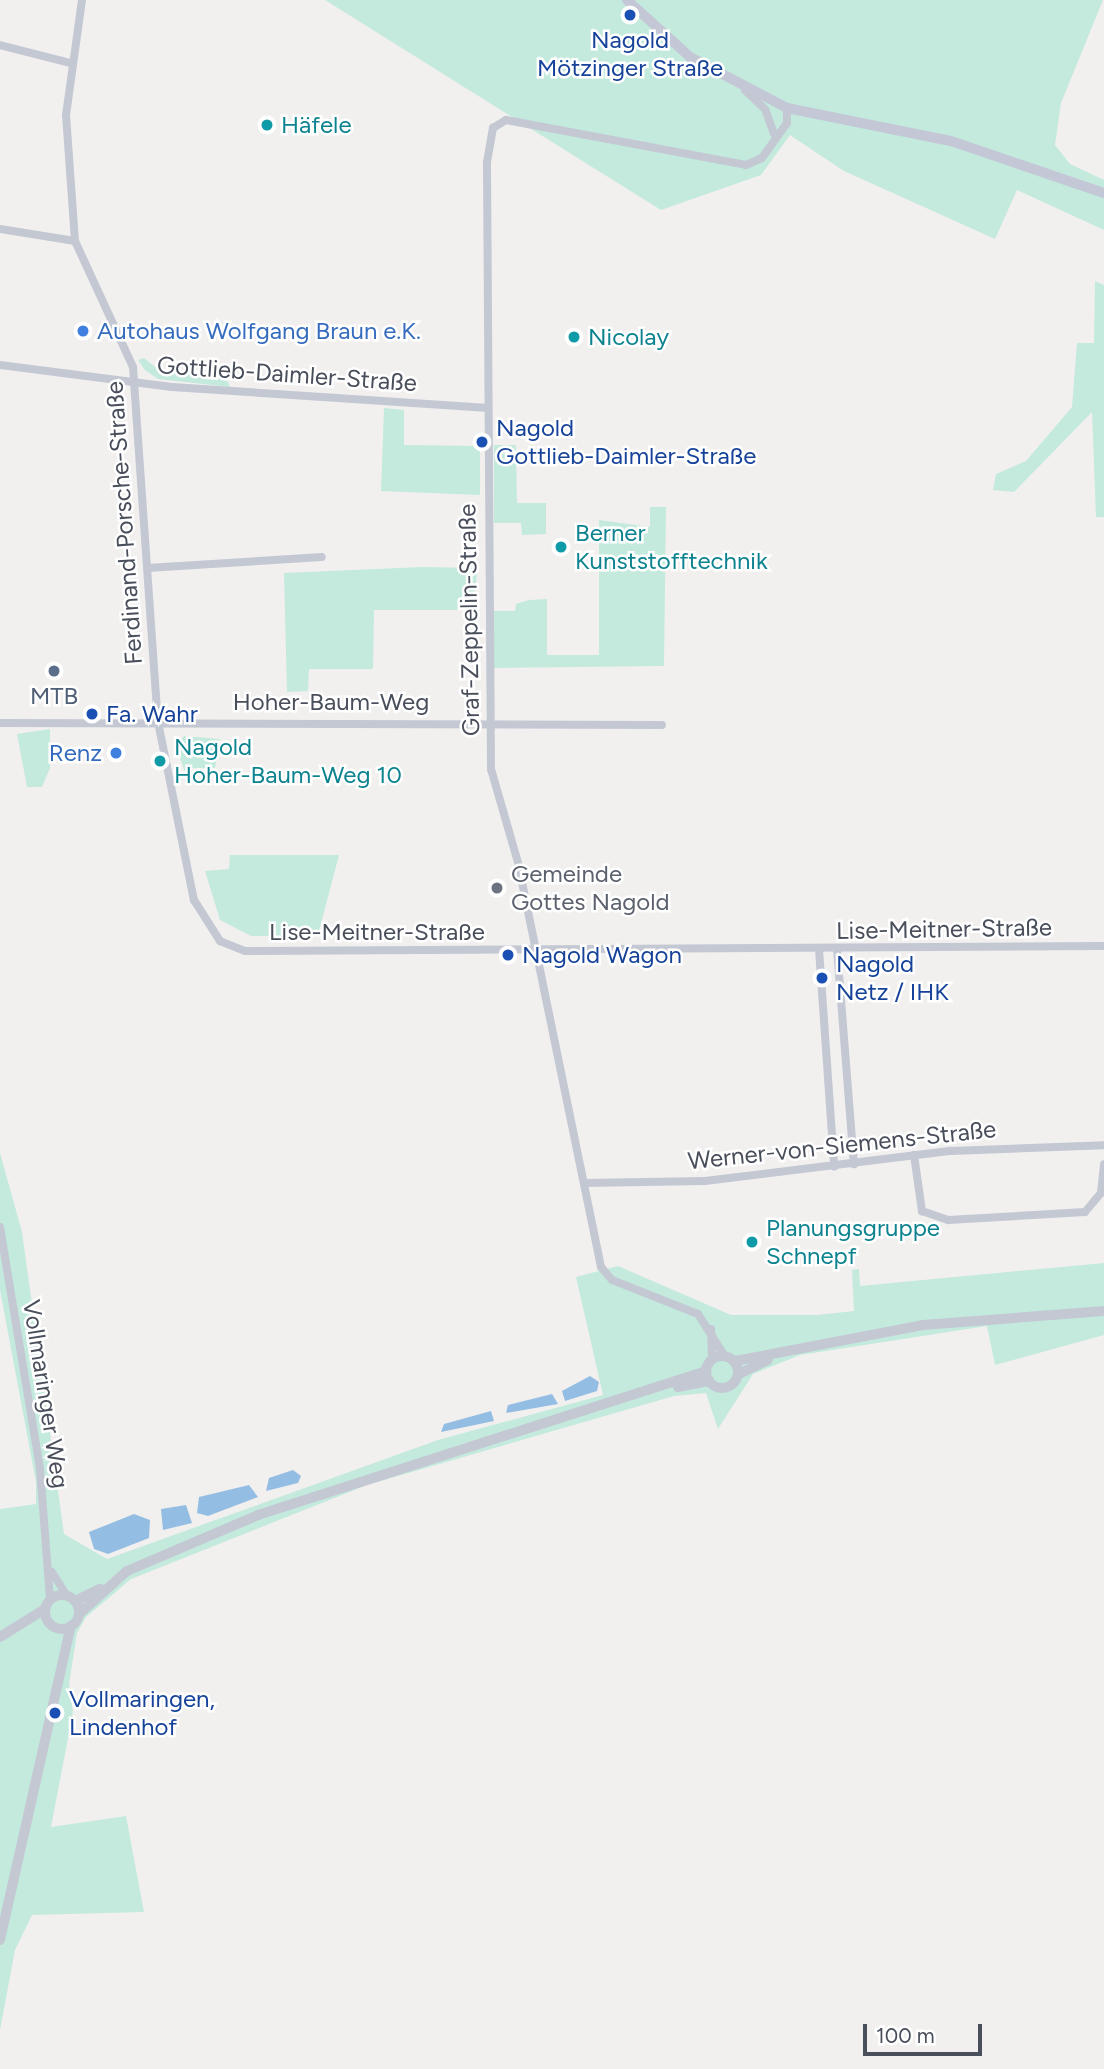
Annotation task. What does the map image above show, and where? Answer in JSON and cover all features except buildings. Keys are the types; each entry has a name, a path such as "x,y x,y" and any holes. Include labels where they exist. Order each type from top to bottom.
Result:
{"main road":[{"path":"627,0 690,57 745,90 787,108 820,117 951,141 1104,193"}],"street":[{"name":"Ferdinand-Porsche-Straße","path":"82,0 70,63 66,174 75,241 133,367 158,722"},
{"path":"0,45 70,63"},
{"path":"745,90 765,109 773,138"},
{"path":"787,108 786,123 820,117"},
{"name":"Graf-Zeppelin-Straße","path":"773,138 787,108"},
{"name":"Graf-Zeppelin-Straße","path":"724,1355 711,1329 689,1308 604,1274 534,951 519,866 491,769 486,720 487,162 493,128 517,120 736,165 755,162 786,123"},
{"path":"0,229 75,241"},
{"name":"Gottlieb-Daimler-Straße","path":"0,365 133,382 488,408"},
{"path":"147,568 322,557"},
{"name":"Hoher-Baum-Weg","path":"0,723 486,720 662,725"},
{"name":"Lise-Meitner-Straße","path":"158,722 194,900 220,941 245,951 1104,946"},
{"path":"819,949 834,1166"},
{"path":"837,949 854,1164"},
{"name":"Werner-von-Siemens-Straße","path":"584,1183 705,1181 914,1155 1104,1145"},
{"path":"914,1155 922,1211 948,1220 1084,1212 1101,1193 1104,1164"},
{"name":"Vollmaringer Weg","path":"0,1227 50,1568 50,1599"},
{"path":"712,1359 724,1355 735,1361 778,1355 923,1325 1104,1311"},
{"path":"707,1376 712,1359 711,1329"},
{"path":"0,1940 71,1626 104,1588 150,1559 328,1490 707,1376 728,1387 739,1374 778,1355"},
{"path":"735,1361 739,1374"},
{"name":"Vollmaringer Weg","path":"50,1568 71,1598"},
{"path":"0,1636 45,1609 50,1599 71,1598 104,1588"},
{"path":"71,1598 79,1614"},
{"path":"45,1609 63,1659"},
{"path":"20,1626 71,1626"}],"green space":[{"path":"325,0 1103,0 1061,103 1055,145 1070,164 1104,180 1104,230 1017,190 995,239 844,171 790,135 761,175 661,210"},
{"path":"1095,281 1104,285 1104,517 1096,517 1092,412 1014,492 993,490 996,474 1026,461 1072,407 1077,343 1094,343"},
{"path":"144,358 159,370 224,373 230,387 158,379 145,370 138,360"},
{"path":"384,408 404,410 404,445 480,446 480,495 381,491"},
{"path":"494,445 516,445 517,503 546,503 546,534 522,535 521,523 494,523"},
{"path":"650,507 666,507 664,666 492,668 492,611 515,611 516,604 529,600 547,599 547,655 599,655 599,520 650,527"},
{"path":"422,567 478,568 474,594 462,610 374,610 373,669 309,669 308,691 287,692 284,573"},
{"path":"50,729 50,768 42,787 27,787 17,734"},
{"path":"184,736 220,739 215,768 191,768 186,775 176,746"},
{"path":"230,855 339,855 318,935 251,936 220,920 205,871 229,869"},
{"path":"0,1153 22,1232 64,1534 107,1559 438,1440 603,1395 576,1277 618,1266 731,1315 817,1315 854,1311 852,1270 859,1269 860,1286 1104,1263 1104,1335 995,1365 987,1326 800,1355 753,1374 718,1429 706,1393 674,1396 367,1485 131,1579 86,1617 77,1633 69,1684 73,1712 51,1827 126,1816 144,1912 32,1915 15,1950 0,2030 0,1509 36,1504 36,1482 0,1290"}],"water":[{"path":"590,1376 599,1382 597,1391 565,1401 562,1391"},
{"path":"552,1394 558,1404 506,1413 508,1405"},
{"path":"491,1411 494,1421 441,1432 444,1424"},
{"path":"293,1470 301,1476 298,1483 266,1491 269,1478"},
{"path":"249,1485 258,1497 208,1516 197,1513 199,1497"},
{"path":"186,1505 192,1523 163,1530 161,1509"},
{"path":"134,1514 150,1520 149,1538 108,1554 94,1549 89,1532"}],"place":[{"name":"Nagold Mötzinger Straße","path":"630,15"},
{"name":"Häfele","path":"267,125"},
{"name":"Autohaus Wolfgang Braun e.K.","path":"83,331"},
{"name":"Nicolay","path":"574,337"},
{"name":"Nagold Gottlieb-Daimler-Straße","path":"482,442"},
{"name":"Berner Kunststofftechnik","path":"561,547"},
{"name":"MTB","path":"54,671"},
{"name":"Fa. Wahr","path":"92,714"},
{"name":"Renz","path":"116,753"},
{"name":"Nagold Hoher-Baum-Weg 10","path":"160,761"},
{"name":"Gemeinde Gottes Nagold","path":"497,888"},
{"name":"Nagold Wagon","path":"508,955"},
{"name":"Nagold Netz / IHK","path":"822,978"},
{"name":"Planungsgruppe Schnepf","path":"752,1242"},
{"name":"Vollmaringen, Lindenhof","path":"55,1713"}]}
